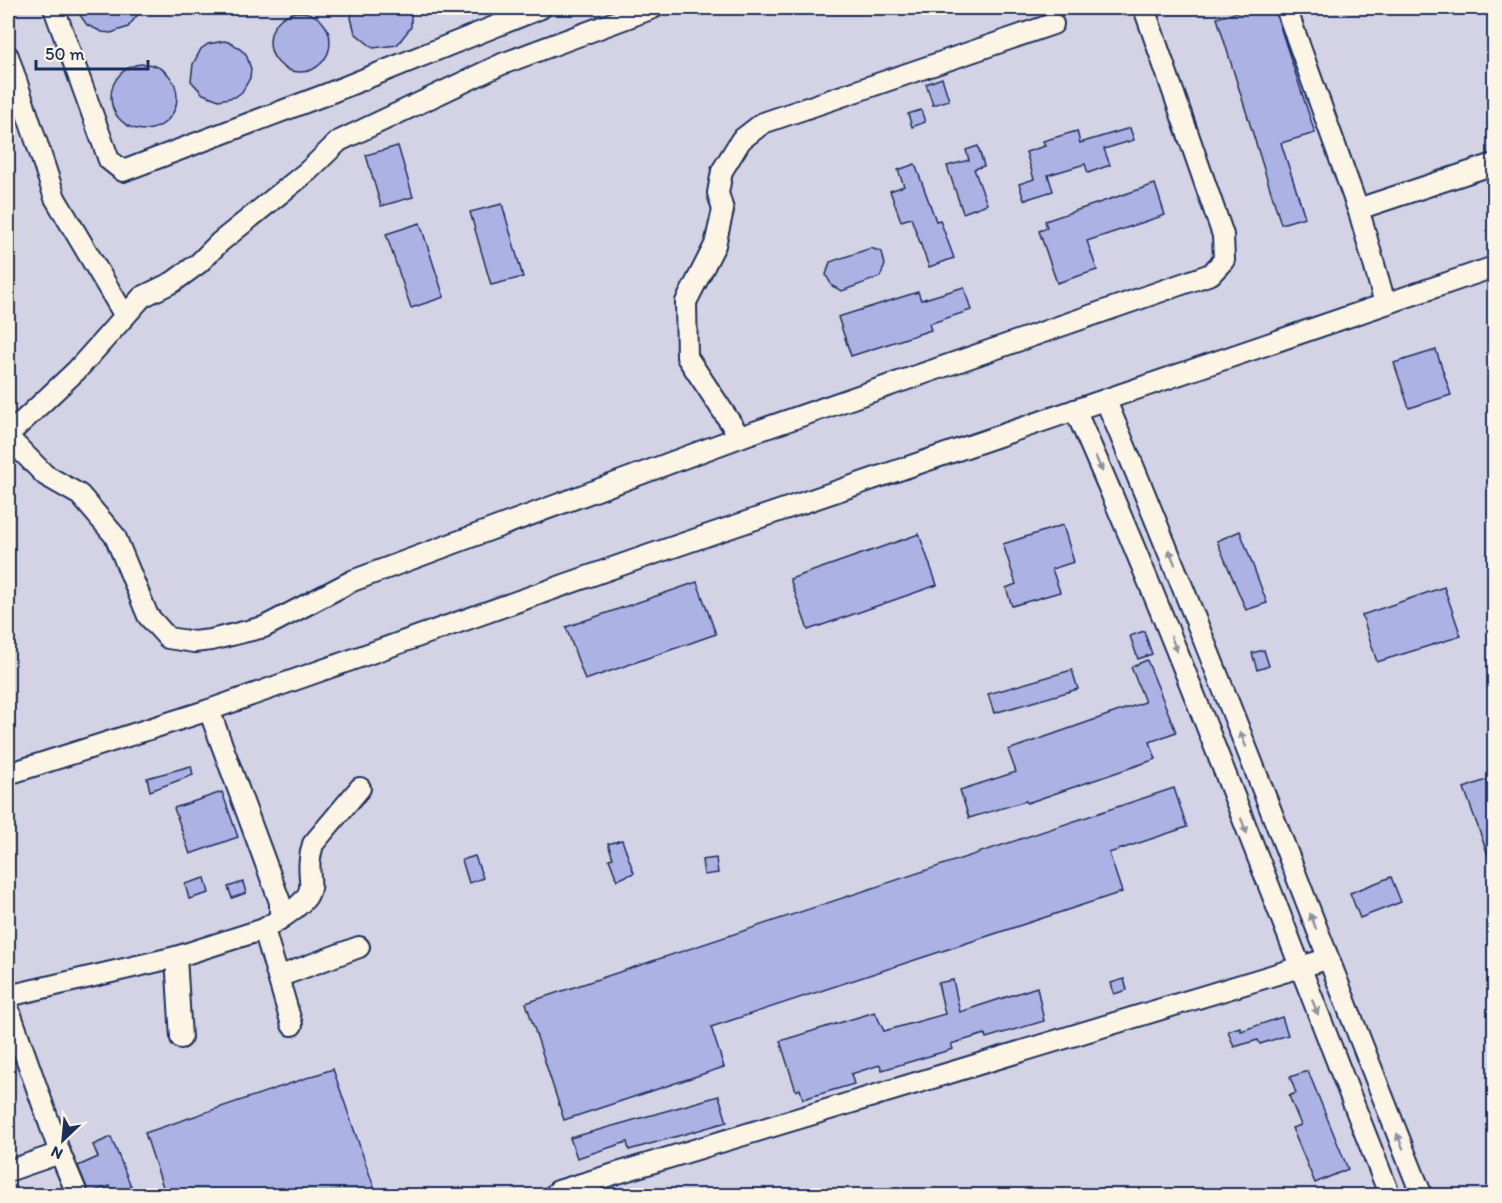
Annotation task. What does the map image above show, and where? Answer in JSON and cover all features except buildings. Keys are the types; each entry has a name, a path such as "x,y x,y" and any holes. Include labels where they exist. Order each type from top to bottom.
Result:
{"street":[{"path":"54,8 108,160 123,171 327,94 541,8"},
{"path":"653,8 502,64 339,141 309,171 220,242 199,263 173,282 142,297 78,370 8,436 45,475 80,495 115,536 148,616 168,638 194,642 264,627 352,581 740,437 1210,274 1224,260 1223,235 1144,8"},
{"path":"1286,8 1358,208 1385,303"},
{"path":"740,437 687,357 686,302 715,245 723,210 718,193 722,171 741,140 763,123 1053,24"},
{"path":"8,56 55,198 125,316"},
{"path":"1358,208 1494,164"},
{"path":"8,774 209,710 638,559 1494,267"},
{"path":"1106,401 1202,634 1327,959 1422,1196"},
{"path":"1076,410 1162,615 1390,1196"},
{"path":"209,710 280,902 272,924 279,977 292,1025"},
{"path":"8,996 176,957 272,924 308,899 311,888 310,855 313,844 360,788"},
{"path":"279,977 359,947"},
{"path":"176,957 181,1038"},
{"path":"553,1196 558,1191 1327,959"},
{"path":"8,1007 78,1196"},
{"path":"8,1171 60,1152"}],"shaded area":[{"path":"8,8 1494,8 1494,1195 8,1195"}]}
